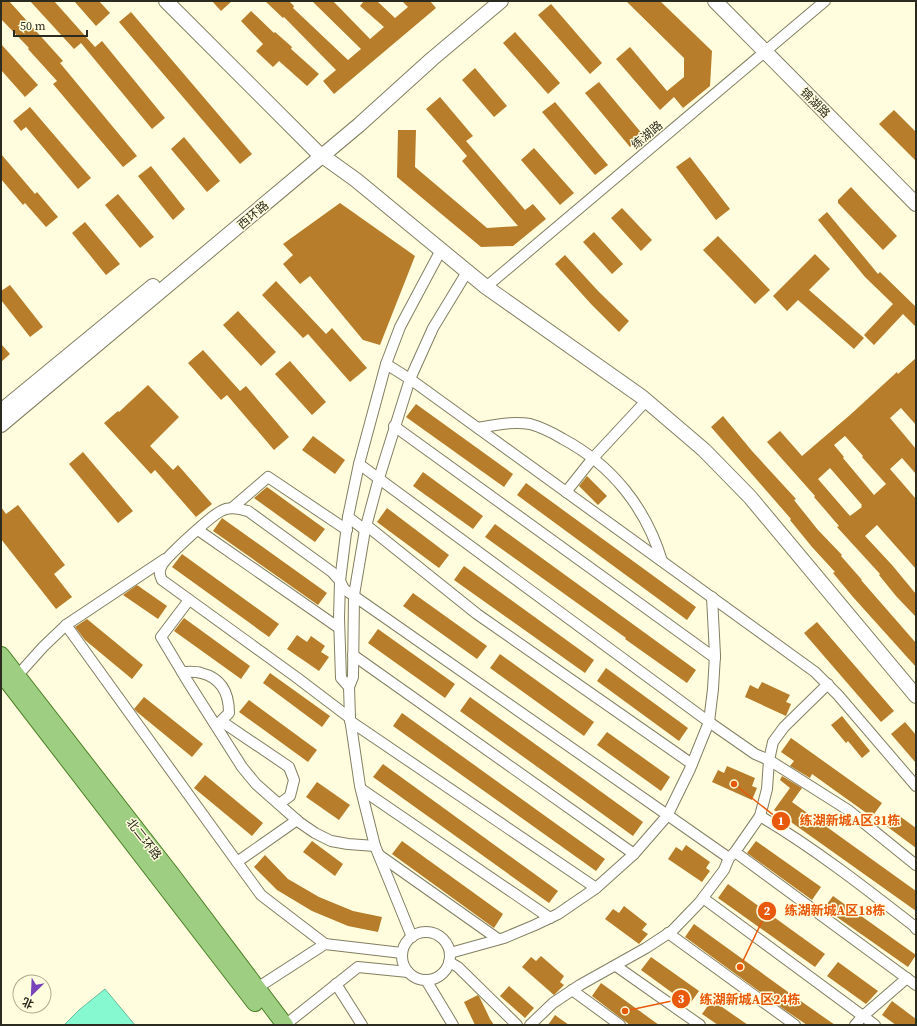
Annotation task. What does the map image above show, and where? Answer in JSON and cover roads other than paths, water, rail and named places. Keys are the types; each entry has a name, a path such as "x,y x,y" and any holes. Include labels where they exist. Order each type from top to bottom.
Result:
{"main road":[{"name":"北二环路","path":"1,655 172,875 285,1025"},
{"name":"北二环路","path":"1,673 272,1025"}],"street":[{"path":"166,1 320,154 356,180 486,287 646,401 704,450 750,497 916,696"},
{"name":"西环路","path":"1,425 320,154 489,1"},
{"name":"西环路","path":"1,411 320,154 359,125 432,59 501,1"},
{"name":"锦湖路","path":"715,1 916,204"},
{"name":"练湖路","path":"486,287 825,1"},
{"path":"349,687 341,678 339,628 340,581 348,517 359,464 386,364 403,320 441,250"},
{"path":"412,937 377,850 360,789 350,720 349,687 353,677 354,595 366,527 394,426 410,378 433,328 467,272"},
{"path":"386,364 410,378 815,672 828,684 916,786"},
{"path":"566,492 593,458 646,401"},
{"path":"478,428 496,424 530,424 565,440 593,458 622,486 636,505 654,540 662,561"},
{"path":"394,426 715,658"},
{"path":"359,464 709,722 755,754 770,760 848,810 916,865"},
{"path":"232,508 268,477 347,530"},
{"path":"17,676 43,647 66,625 167,558 221,510 235,508 248,511 332,572 340,581 344,589 668,816 732,855 916,985"},
{"path":"348,517 366,527 477,614 692,764"},
{"path":"198,530 339,628"},
{"path":"167,558 159,574 162,580 296,677 350,720 596,888"},
{"path":"449,958 498,940 558,914 596,888 634,854 668,816 692,764 709,722 714,689 715,658 712,597"},
{"path":"189,600 161,637 242,767 256,784 297,820 315,833 331,841 377,850 498,940"},
{"path":"66,625 261,895 325,944 402,953"},
{"path":"354,655 634,854"},
{"path":"182,672 201,673 215,679 225,689 229,703 229,713 221,721 289,767 294,780 290,796 279,804"},
{"path":"530,1025 554,1003 572,990 616,966 668,934 702,898 724,870 732,855 760,816 767,790 770,760 774,742 784,727 828,684"},
{"path":"360,789 550,918"},
{"path":"760,816 798,840 877,897 916,929"},
{"path":"237,862 297,820"},
{"path":"702,898 875,1025"},
{"path":"421,933 431,933 440,937 446,944 449,958 446,970 434,979 426,980 416,978 408,972 403,963 402,953 406,944 412,937 421,933"},
{"path":"668,934 795,1025"},
{"path":"257,988 325,944"},
{"path":"449,958 517,1025"},
{"path":"616,966 700,1025"},
{"path":"285,1025 358,967 408,972"},
{"path":"855,1025 863,1016 907,978"},
{"path":"426,980 453,1025"},
{"path":"336,984 362,1025"},
{"path":"572,990 620,1025"}],"place":[{"name":"练湖新城A区31栋","path":"734,784"},
{"name":"练湖新城A区18栋","path":"740,967"},
{"name":"练湖新城A区24栋","path":"625,1011"}]}
